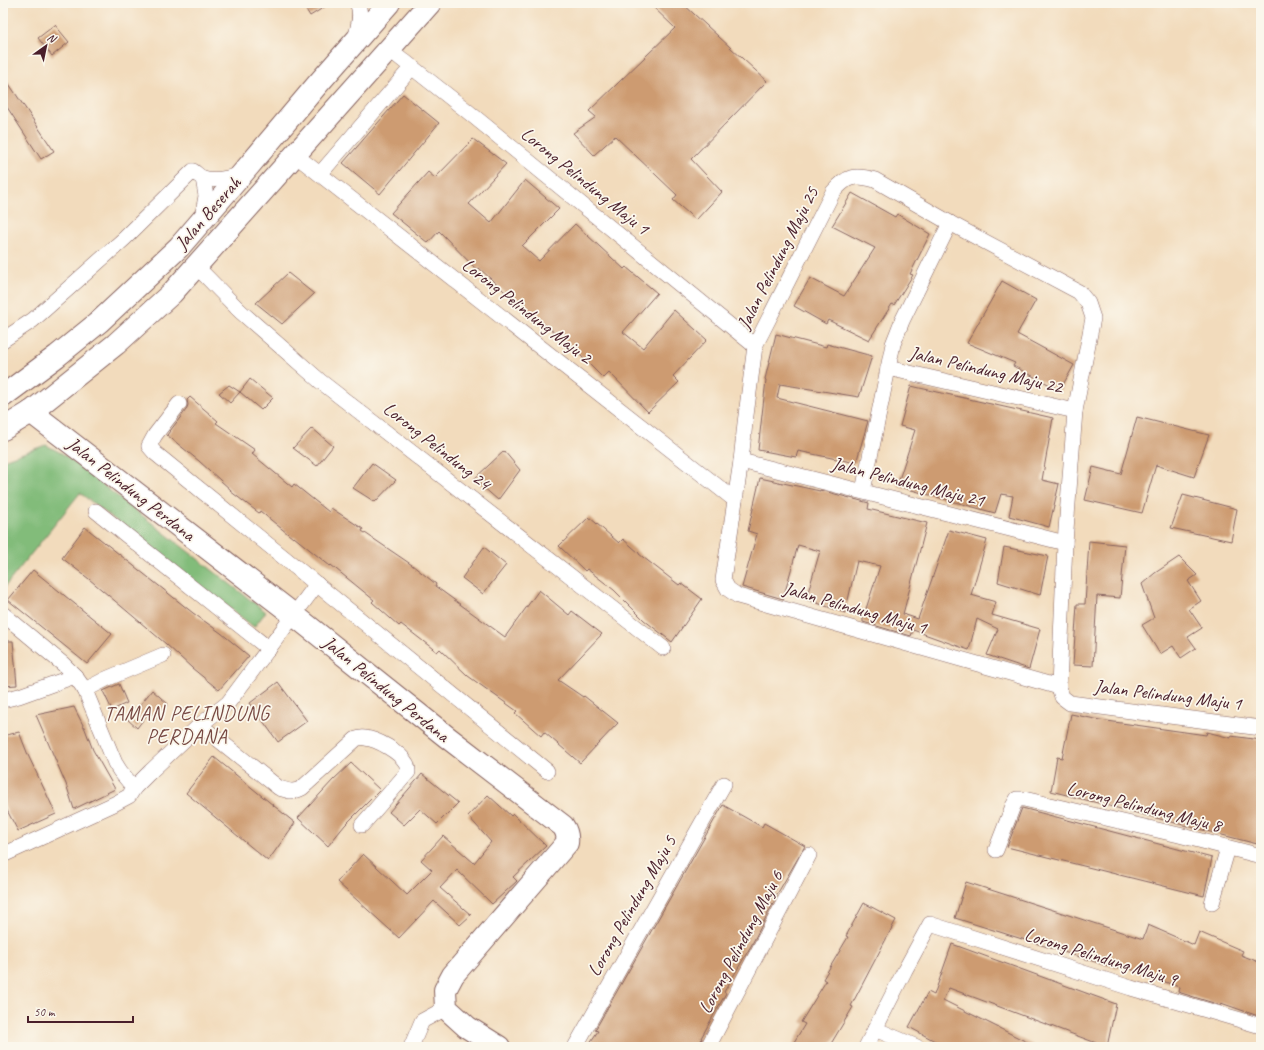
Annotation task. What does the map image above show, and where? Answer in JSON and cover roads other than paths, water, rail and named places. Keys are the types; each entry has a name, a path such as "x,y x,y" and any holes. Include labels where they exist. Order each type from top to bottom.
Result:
{"main road":[{"name":"Jalan Beserah","path":"3,396 21,384 99,322 179,248 388,3"},
{"path":"392,3 414,20"},
{"name":"Jalan Beserah","path":"3,429 31,412 116,344 172,293 294,154 430,3"},
{"name":"Jalan Pelindung Perdana","path":"31,412 294,615 447,737 563,826 568,837 567,842 453,975 446,990 446,1008"},
{"path":"446,1008 467,1027 499,1047"}],"street":[{"path":"354,43 363,4"},
{"name":"Lorong Pelindung Maju 1","path":"389,48 755,346"},
{"path":"320,174 412,67"},
{"name":"Lorong Pelindung Maju 2","path":"294,154 735,500"},
{"path":"3,340 33,320 124,240 193,170 203,178 224,179 242,174"},
{"name":"Jalan Pelindung Maju 25","path":"735,500 755,346 833,192 839,184 855,176 875,180 950,223 1079,292 1088,303 1093,318 1075,411"},
{"path":"202,222 206,196 203,178"},
{"path":"863,492 893,344 902,321 950,223"},
{"name":"Lorong Pelindung 24","path":"196,266 240,311 320,380 663,648"},
{"name":"Jalan Pelindung Maju 22","path":"888,368 1075,411"},
{"name":"Jalan Pelindung Perdana","path":"179,404 155,435 149,446 155,453 547,771"},
{"path":"1059,687 1064,543 1075,411"},
{"name":"Jalan Pelindung Maju 21","path":"741,461 1064,543"},
{"name":"Jalan Pelindung Maju 1","path":"735,500 723,580 728,589 738,596 1059,687 1062,697 1070,703 1261,728"},
{"name":"Jalan Pelindung Perdana","path":"96,511 269,648"},
{"path":"4,853 129,796 134,788 200,725 228,703 317,584"},
{"path":"3,614 63,664 75,676 85,690 115,763 134,788"},
{"path":"85,690 106,679 163,656"},
{"path":"3,700 19,696 75,676"},
{"path":"200,725 279,788 296,792 356,739 364,737 390,748 399,754 407,764 408,772 362,825"},
{"name":"Lorong Pelindung Maju 5","path":"575,1047 724,784"},
{"name":"Lorong Pelindung Maju 8","path":"996,850 1013,806 1017,799 1024,799 1261,856"},
{"path":"1212,903 1228,848"},
{"name":"Lorong Pelindung Maju 6","path":"708,1047 809,855"},
{"name":"Lorong Pelindung Maju 9","path":"874,1029 930,924 1131,988 1261,1026"},
{"path":"411,1047 422,1021 446,1008"},
{"path":"866,1047 874,1029 917,1047"}],"district":[{"name":"TAMAN PELINDUNG PERDANA","path":"187,724"}]}
